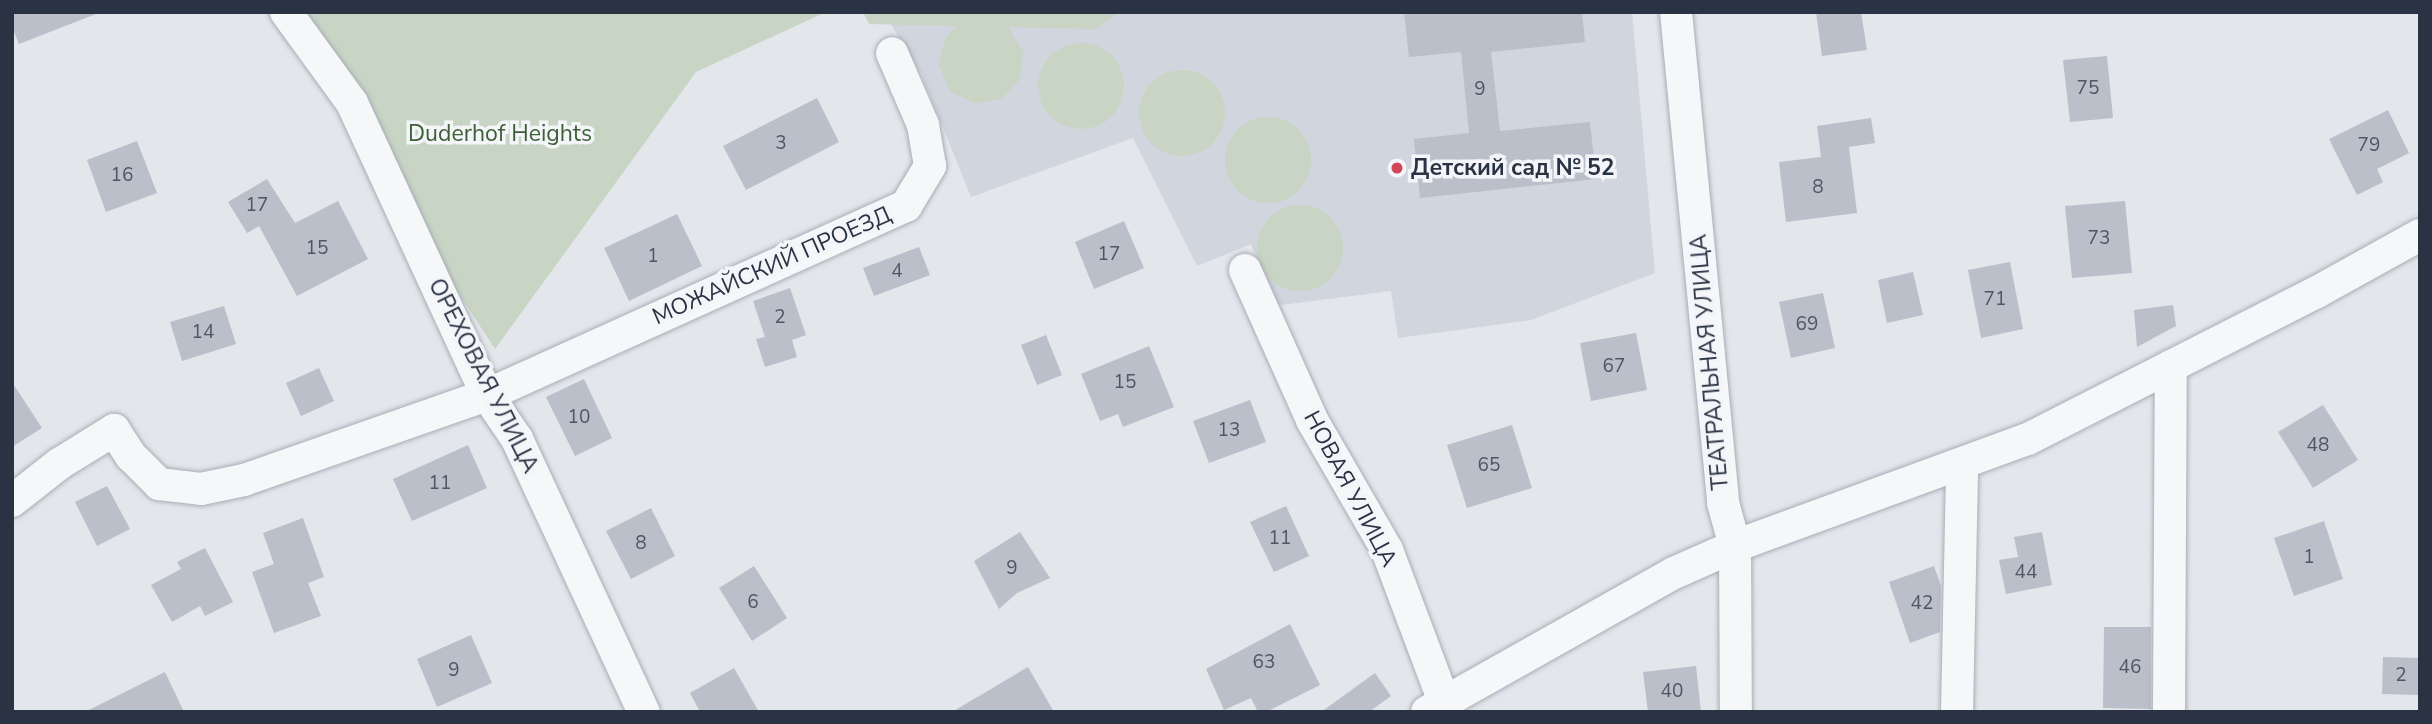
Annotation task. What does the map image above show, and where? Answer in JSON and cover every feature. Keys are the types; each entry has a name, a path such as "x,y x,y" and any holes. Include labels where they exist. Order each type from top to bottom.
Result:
{"street":[{"name":"ОРЕХОВАЯ УЛИЦА","path":"286,12 352,103 487,395 517,439 644,712"},
{"name":"ТЕАТРАЛЬНАЯ УЛИЦА","path":"1676,12 1723,503 1734,546 1736,712"},
{"name":"МОЖАЙСКИЙ ПРОЕЗД","path":"12,501 59,464 114,430 131,456 159,484 201,489 244,480 487,395 906,206 930,166 923,125 892,53"},
{"path":"1438,708 1674,573 1734,546 2028,439 2317,292 2420,235"},
{"name":"НОВАЯ УЛИЦА","path":"1245,270 1312,420 1387,550 1438,708"},
{"path":"2169,712 2171,366"},
{"path":"1957,712 1962,464"}],"shaded area":[{"name":"Детский сад № 52","path":"898,12 1632,12 1655,273 1531,320 1398,338 1391,291 1273,306 1251,244 1197,266 1133,138 971,197 921,73 887,18"}],"green space":[{"name":"Duderhof Heights","path":"275,12 826,12 696,72 495,349"},
{"path":"863,12 1121,12 1095,29 1008,27 1023,52 1020,79 1001,99 974,103 950,91 939,65 945,38 956,26 869,24"},
{"path":"1081,43 1097,47 1111,56 1120,70 1124,86 1120,102 1111,116 1097,125 1081,129 1065,125 1051,116 1042,102 1038,86 1042,70 1051,56 1065,47"},
{"path":"1182,70 1198,74 1212,83 1221,97 1225,113 1221,129 1212,143 1198,152 1182,156 1166,152 1152,143 1143,129 1139,113 1143,97 1152,83 1166,74"},
{"path":"1268,117 1284,121 1298,130 1307,144 1311,160 1307,176 1298,190 1284,199 1268,203 1252,199 1238,190 1229,176 1225,160 1229,144 1238,130 1252,121"},
{"path":"1300,205 1316,209 1330,218 1339,232 1343,248 1339,264 1330,278 1316,287 1300,291 1284,287 1270,278 1261,264 1257,248 1261,232 1270,218 1284,209"}],"building":[{"path":"12,12 96,14 19,44 12,27"},
{"path":"1404,12 1582,12 1585,42 1491,52 1500,131 1590,122 1596,179 1420,198 1414,139 1469,133 1461,52 1409,57"},
{"path":"1816,12 1861,12 1867,50 1822,56"},
{"path":"2107,56 2113,118 2070,122 2063,60"},
{"path":"817,98 839,142 746,190 723,146"},
{"path":"2388,110 2409,153 2377,169 2383,182 2357,195 2329,139"},
{"path":"1871,118 1875,143 1849,147 1857,213 1786,222 1779,162 1821,157 1817,126"},
{"path":"137,141 157,193 106,212 87,160"},
{"path":"267,179 295,223 338,201 368,259 297,296 259,226 247,233 228,202"},
{"path":"2125,201 2132,273 2072,278 2065,206"},
{"path":"677,214 702,266 629,301 604,248"},
{"path":"1124,221 1144,268 1094,289 1075,242"},
{"path":"919,247 930,275 874,296 863,268"},
{"path":"2010,262 2023,329 1981,338 1968,270"},
{"path":"1913,272 1923,315 1887,323 1878,280"},
{"path":"790,288 806,335 792,340 797,357 765,367 756,339 765,337 753,301"},
{"path":"1823,293 1835,348 1791,358 1779,302"},
{"path":"2173,305 2176,326 2137,347 2134,310"},
{"path":"224,306 236,344 182,361 170,322"},
{"path":"1636,333 1647,390 1591,401 1580,343"},
{"path":"1046,335 1062,375 1037,385 1021,345"},
{"path":"1149,346 1174,407 1123,427 1118,414 1100,421 1081,374"},
{"path":"319,368 334,401 301,416 286,383"},
{"path":"584,379 612,438 575,456 546,397"},
{"path":"12,382 42,428 12,447"},
{"path":"1250,400 1266,442 1209,463 1193,421"},
{"path":"2323,405 2358,460 2313,488 2278,432"},
{"path":"1512,425 1532,488 1467,508 1447,445"},
{"path":"468,445 487,488 412,521 393,479"},
{"path":"107,486 130,529 97,546 75,502"},
{"path":"1286,506 1309,556 1274,572 1250,522"},
{"path":"651,508 675,556 631,579 606,531"},
{"path":"303,518 324,577 308,583 321,616 274,633 252,572 274,564 263,533"},
{"path":"2324,521 2343,579 2294,596 2274,538"},
{"path":"1020,532 1050,578 1017,593 999,609 974,561"},
{"path":"2042,532 2052,585 2006,594 1999,560 2018,557 2014,537"},
{"path":"205,548 233,602 205,616 200,606 172,622 151,585 181,569 177,562"},
{"path":"754,566 787,618 752,641 719,588"},
{"path":"1934,566 1941,586 1940,632 1910,643 1889,582"},
{"path":"1290,624 1320,685 1266,712 1258,712 1251,698 1224,710 1206,669"},
{"path":"2104,627 2151,627 2151,709 2103,708"},
{"path":"471,635 492,683 437,707 417,659"},
{"path":"2383,657 2420,658 2420,695 2382,694"},
{"path":"1696,666 1701,712 1648,712 1643,672"},
{"path":"1028,667 1054,712 952,712"},
{"path":"734,668 759,712 700,712 690,693"},
{"path":"165,672 184,712 85,712"},
{"path":"1375,673 1391,696 1369,712 1321,712"}],"place":[{"name":"Детский сад № 52","path":"1397,168"}]}
